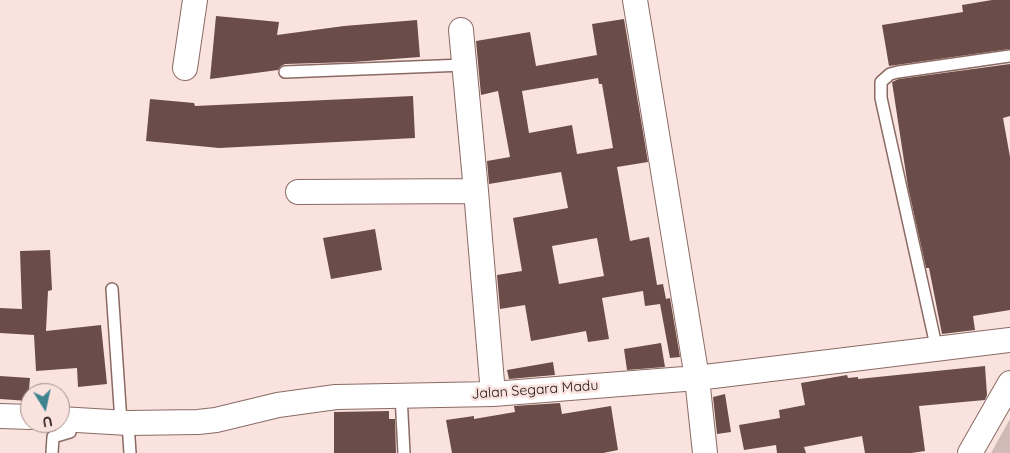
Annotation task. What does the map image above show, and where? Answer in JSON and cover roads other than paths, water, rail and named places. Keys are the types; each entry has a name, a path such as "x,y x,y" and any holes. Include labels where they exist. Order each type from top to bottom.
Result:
{"street":[{"path":"185,68 195,0"},
{"path":"635,0 697,378 705,453"},
{"path":"461,30 493,394"},
{"path":"298,192 476,191"},
{"name":"Jalan Segara Madu","path":"70,419 125,423 198,422 216,420 278,405 336,397 401,394 493,394 697,378 1010,340"},
{"path":"970,453 1010,383"},
{"path":"0,416 20,417"}],"lane":[{"path":"937,350 881,98 881,82 890,74 898,72 1010,56"},
{"path":"285,72 464,65"},
{"path":"112,289 125,423 130,453"},
{"path":"401,394 404,453"},
{"path":"52,453 53,437 69,433"}]}
